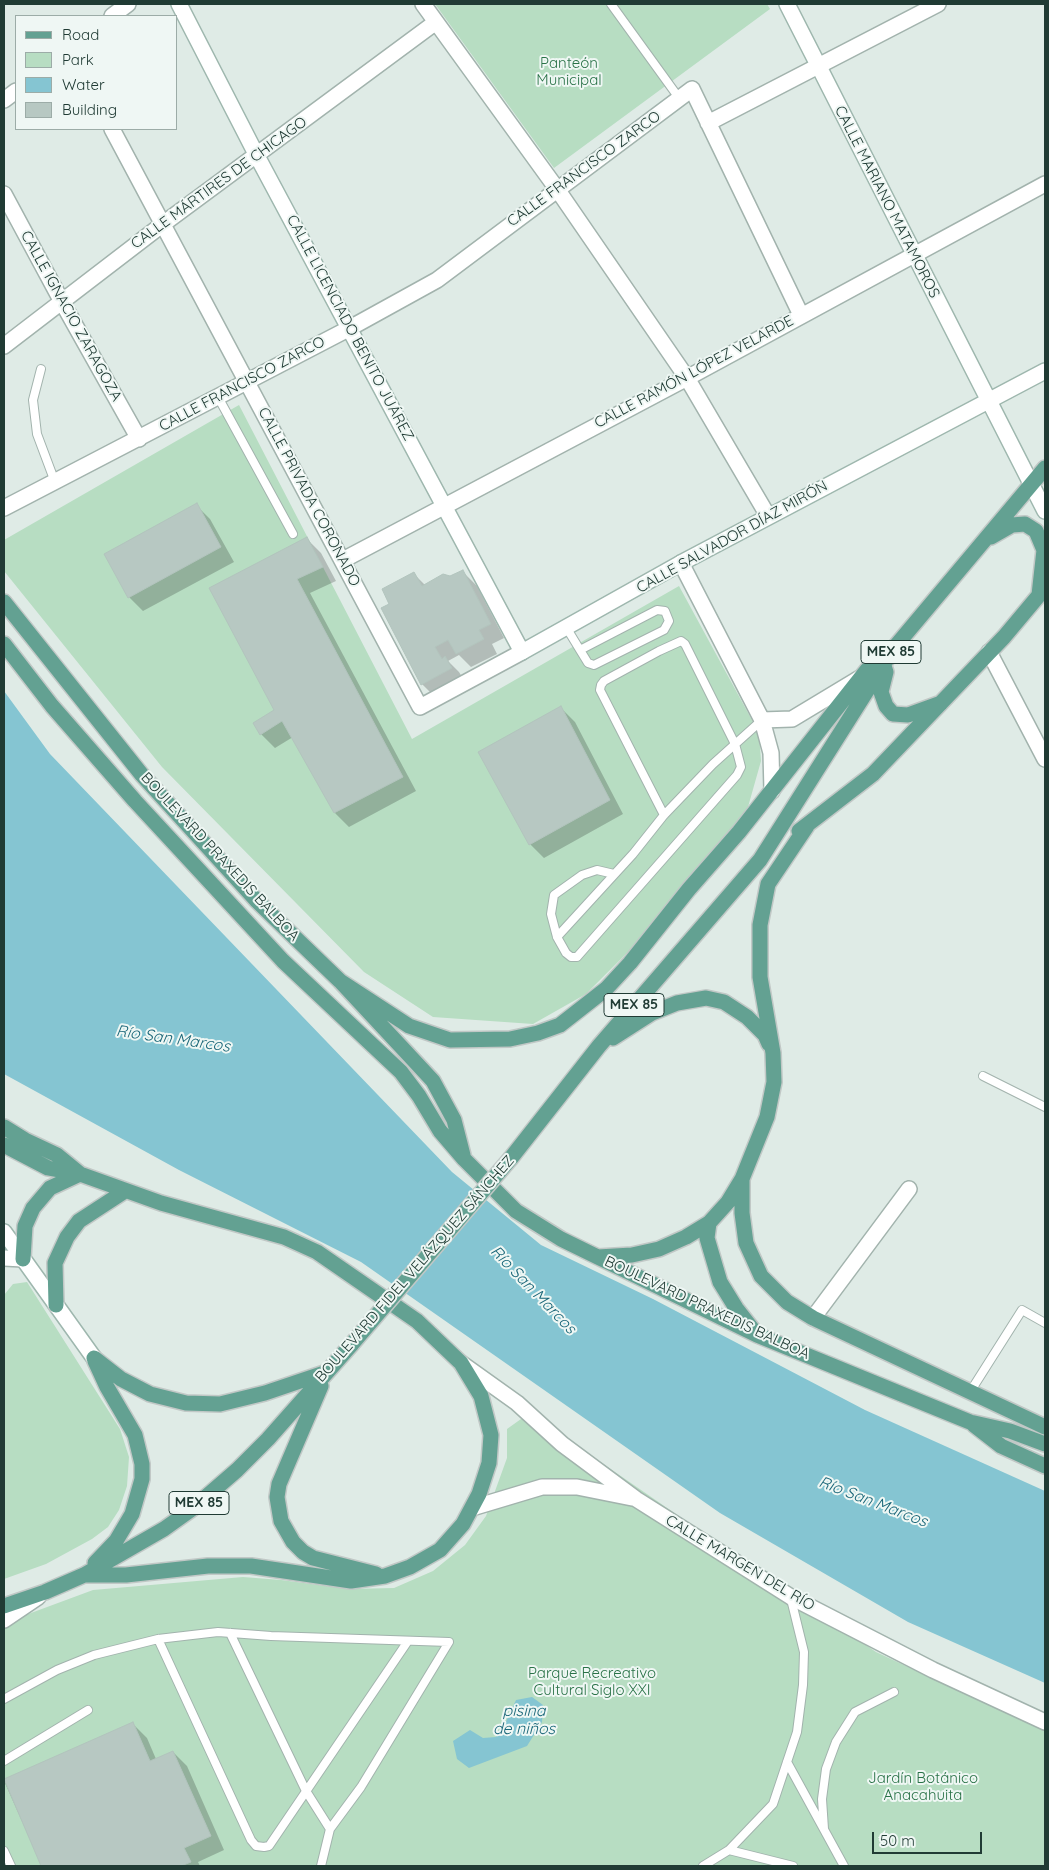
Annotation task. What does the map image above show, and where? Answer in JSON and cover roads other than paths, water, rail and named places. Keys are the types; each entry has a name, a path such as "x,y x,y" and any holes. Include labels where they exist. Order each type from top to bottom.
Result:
{"main road":[{"name":"BOULEVARD FIDEL VELÁZQUEZ SÁNCHEZ","path":"4,1606 45,1592 84,1575 164,1529 192,1509 237,1470 268,1439 352,1344 510,1158 599,1046 763,856 894,648 1045,468"},
{"path":"980,544 1012,525 1025,524 1036,531 1044,550 1042,592"},
{"name":"BOULEVARD FIDEL VELÁZQUEZ SÁNCHEZ","path":"763,856 807,826 873,774 990,652 1042,592"},
{"name":"BOULEVARD PRAXEDIS BALBOA","path":"4,602 142,775 256,900 340,981 433,1082 454,1120 464,1159"},
{"name":"BOULEVARD PRAXEDIS BALBOA","path":"4,644 134,801 283,961 401,1072 419,1096 440,1131 464,1159 516,1211 561,1239 757,1335 970,1422 1010,1431 1045,1444"},
{"path":"340,981 409,1026 450,1040 510,1039 560,1026 606,989 630,963 772,791 867,670 876,665 884,666 886,672 881,692 886,706 893,714 908,715 941,703"},
{"path":"64,718 83,703"},
{"path":"596,1257 632,1255 659,1249 709,1223 728,1202 742,1178 767,1117 774,1082 773,1053 760,977 760,925 768,884 807,826"},
{"path":"599,1046 652,1014 677,1002 706,998 724,1002 747,1016 765,1035 773,1053"},
{"path":"4,1127 25,1140 57,1155 80,1174"},
{"path":"4,1145 48,1168 80,1174 125,1192 284,1237 317,1252 417,1321 461,1363 481,1396 491,1435 489,1463 479,1494 463,1524 440,1550 410,1567 385,1576 351,1581 243,1566 208,1566 126,1576 84,1575"},
{"path":"23,1259 25,1226 33,1208 50,1188 80,1174"},
{"path":"742,1178 742,1213 746,1243 761,1276 787,1302 813,1318 1045,1427"},
{"path":"56,1305 55,1263 67,1237 79,1221 125,1192"},
{"path":"709,1223 707,1238 720,1282 736,1308 757,1335"},
{"path":"94,1358 121,1379 150,1394 186,1403 220,1404 265,1393 328,1371"},
{"path":"84,1575 123,1532 137,1501 142,1479 140,1450 135,1435 107,1387 94,1358"},
{"path":"328,1371 279,1484 277,1497 281,1522 293,1542 302,1552 313,1558 385,1576"},
{"name":"BOULEVARD PRAXEDIS BALBOA","path":"970,1422 1001,1446 1045,1466"}],"street":[{"path":"113,15 128,4"},
{"name":"CALLE LICENCIADO BENITO JUÁREZ","path":"179,4 257,156 522,652"},
{"path":"423,4 557,189 687,378 768,516"},
{"name":"CALLE MARIANO MATAMOROS","path":"788,4 914,256 1045,510"},
{"path":"801,315 708,123 938,4"},
{"name":"CALLE MÁRTIRES DE CHICAGO","path":"4,346 163,224 436,22"},
{"name":"CALLE FRANCISCO ZARCO","path":"4,508 350,328 437,280 692,89 708,123"},
{"path":"4,100 15,92"},
{"name":"CALLE PRIVADA CORONADO","path":"113,130 248,381 420,707"},
{"name":"CALLE RAMÓN LÓPEZ VELARDE","path":"342,560 687,378 1045,184"},
{"name":"CALLE IGNACIO ZARAGOZA","path":"4,194 139,439"},
{"name":"CALLE SALVADOR DÍAZ MIRÓN","path":"420,707 768,516 1045,371"},
{"path":"681,563 762,720 771,753 772,791"},
{"path":"990,652 1045,759"},
{"path":"762,720 792,719 860,678"},
{"path":"813,1318 909,1189"},
{"path":"4,1232 94,1358"},
{"path":"4,1258 23,1259"},
{"name":"CALLE MARGEN DEL RÍO","path":"461,1363 517,1403 562,1444 636,1499 791,1596 933,1670 1045,1722"},
{"path":"472,1508 542,1487 577,1487 636,1499"},
{"path":"4,1620 45,1592"}],"lane":[{"path":"611,4 679,98"},
{"path":"41,369 32,400 37,434 55,482"},
{"path":"218,397 293,534"},
{"path":"566,627 580,650 588,663 594,665 664,630 670,621 665,610 657,610 580,650"},
{"path":"614,874 596,870 582,875 554,895 551,914 557,937 566,953 571,957 577,957 737,775 741,767 741,759 735,744 685,644 681,641 604,681 600,690 664,815"},
{"path":"557,937 664,815 735,744 762,720"},
{"path":"983,1076 1045,1107"},
{"path":"970,1392 1022,1310 1045,1323"},
{"path":"703,1866 729,1850 773,1804 797,1732 803,1686 804,1652 791,1596"},
{"path":"4,1699 57,1670 94,1655 158,1639 218,1632 449,1642 360,1787 330,1829 321,1866"},
{"path":"230,1633 306,1791 330,1829"},
{"path":"158,1639 251,1840 256,1846 269,1846 408,1641"},
{"path":"824,1829 822,1798 826,1769 836,1742 855,1712 894,1692"},
{"path":"4,1761 88,1710"},
{"path":"787,1762 844,1866"},
{"path":"729,1850 793,1866"},
{"path":"4,1851 10,1866"}],"water":[{"name":"Río San Marcos","path":"4,691 50,754 452,1172 541,1245 653,1299 865,1410 1045,1491 1045,1683 908,1622 720,1513 361,1262 179,1170 4,1074"},
{"name":"pisina de niños","path":"532,1697 543,1705 542,1722 527,1746 469,1768 457,1759 453,1741 470,1730 483,1738 496,1737 504,1726 516,1700"}],"park label":[{"name":"Panteón Municipal","path":"569,72"},
{"name":"Parque Recreativo Cultural Siglo XXI","path":"592,1682"},
{"name":"Jardín Botánico Anacahuita","path":"923,1786"}]}
